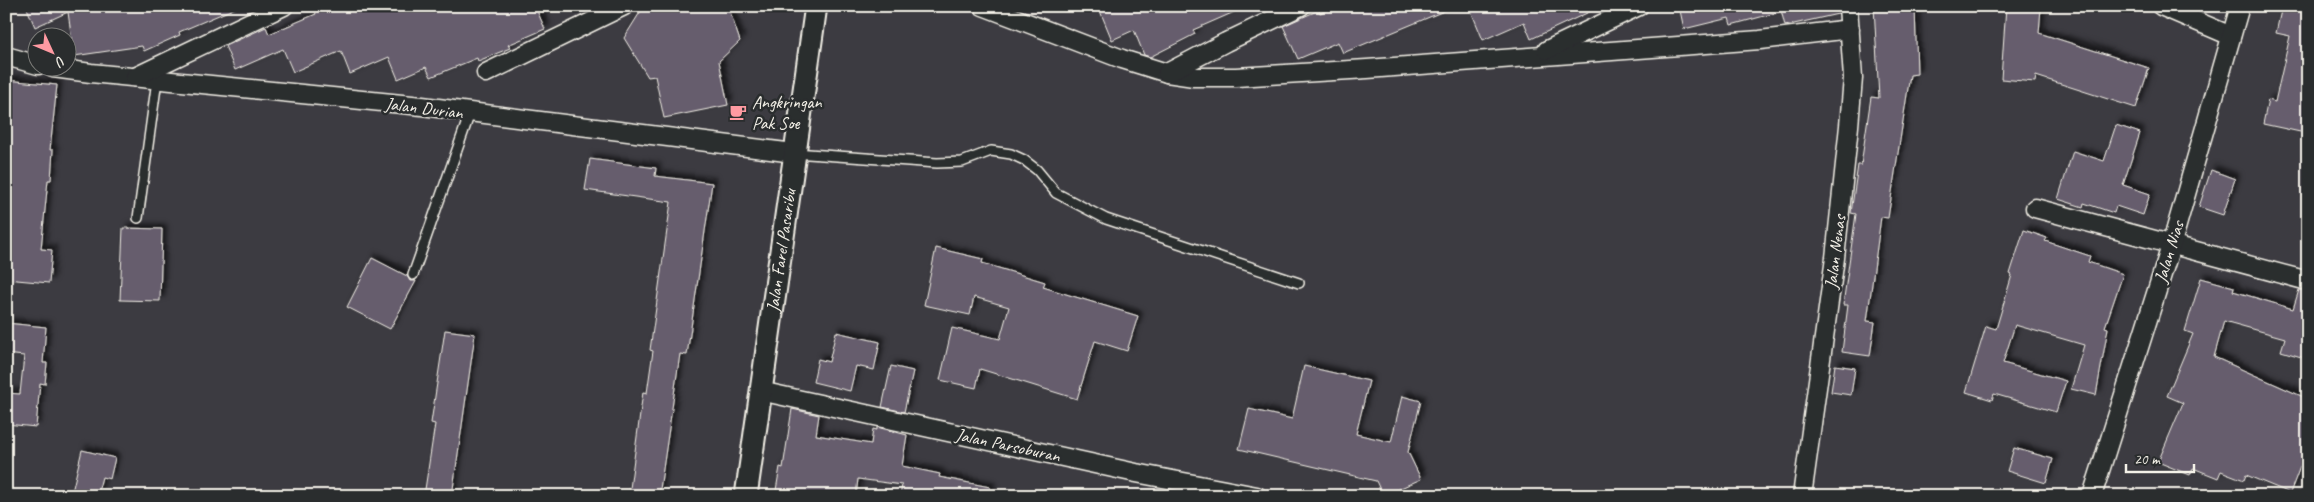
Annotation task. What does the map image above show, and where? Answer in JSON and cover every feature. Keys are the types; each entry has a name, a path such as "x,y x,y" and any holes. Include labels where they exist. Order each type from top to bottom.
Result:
{"street":[{"path":"134,78 284,6"},
{"path":"486,73 624,6"},
{"name":"Jalan Farel Pasaribu","path":"746,496 816,6"},
{"path":"983,6 1122,59 1167,73 1194,77 1236,77 1367,69 1536,55 1760,40 1850,29"},
{"path":"1167,73 1300,6"},
{"path":"1536,55 1639,6"},
{"name":"Jalan Nenas","path":"1802,496 1835,258 1853,78 1848,6"},
{"path":"2161,6 2231,36"},
{"name":"Jalan Nias","path":"2092,496 2171,246 2240,6"},
{"path":"6,56 28,62"},
{"name":"Jalan Durian","path":"78,71 470,113 794,153"},
{"path":"2035,208 2171,246 2308,281"},
{"name":"Jalan Parsoburan","path":"760,391 1136,473 1257,496"}],"lane":[{"path":"138,218 157,80"},
{"path":"412,275 470,113"},
{"path":"794,153 937,163 962,162 991,151 1011,154 1024,160 1037,170 1056,194 1106,219 1217,258 1299,283"}],"building":[{"path":"26,6 240,6 179,32 180,35 144,51 142,46 78,55 78,28 70,28 68,12 35,27"},
{"path":"313,6 535,6 545,29 508,45 510,48 478,61 477,58 431,77 426,67 398,79 389,57 350,74 341,51 293,72 283,49 235,70 225,46 266,27 269,34 316,14"},
{"path":"644,6 728,6 740,41 719,61 728,105 664,118 655,76 648,77 624,38"},
{"path":"1098,6 1248,6 1193,30 1195,34 1150,57 1144,55 1134,30 1112,40"},
{"path":"1336,6 1456,6 1343,53 1338,42 1298,59 1283,26 1319,10 1320,13"},
{"path":"1469,6 1602,6 1531,39 1524,22 1483,40"},
{"path":"1679,6 1779,6 1779,12 1731,25 1729,18 1684,29"},
{"path":"1780,6 1837,6 1838,14 1785,26"},
{"path":"1874,6 1915,6 1917,74 1910,75 1888,218 1881,217 1867,321 1875,322 1870,356 1842,352 1848,305 1843,305 1856,214 1851,213 1858,165 1861,165 1871,97 1879,98"},
{"path":"2006,6 2041,8 2039,33 2149,68 2136,108 2036,76 2035,82 2001,79"},
{"path":"2282,6 2308,6 2308,122 2305,133 2263,124 2268,100 2275,102 2290,36 2276,33"},
{"path":"6,80 57,85 50,150 53,150 51,180 48,180 41,249 52,250 49,283 6,279 6,161 9,137 6,136"},
{"path":"2116,125 2140,133 2123,185 2150,194 2143,215 2116,206 2114,213 2084,203 2083,207 2058,199 2073,151 2104,161"},
{"path":"590,159 656,168 655,176 712,183 687,355 680,354 659,496 629,496 643,392 647,393 653,351 650,350 671,202 585,190"},
{"path":"2211,170 2235,179 2223,215 2199,207"},
{"path":"123,228 162,229 160,301 120,300"},
{"path":"2024,230 2047,238 2045,241 2090,256 2088,262 2123,274 2105,327 2108,328 2096,395 2071,389 2084,345 2015,325 2003,363 2066,381 2056,412 1994,394 1992,400 1966,392 1986,326 1996,329"},
{"path":"936,248 983,259 982,263 1045,282 1043,287 1138,316 1127,351 1095,341 1077,399 980,369 976,388 940,380 952,328 1000,339 1009,307 974,297 970,315 924,305"},
{"path":"372,258 407,276 410,281 416,281 390,329 347,307"},
{"path":"2201,278 2234,287 2233,291 2293,309 2299,290 2308,291 2308,359 2281,351 2285,338 2224,321 2214,357 2308,399 2308,446 2290,493 2246,475 2244,480 2221,471 2218,478 2193,468 2190,475 2158,462 2183,403 2167,396 2193,334 2185,331"},
{"path":"6,323 46,327 43,363 47,363 45,384 40,383 36,427 6,424 6,393 20,394 24,356 6,354"},
{"path":"445,330 475,334 452,496 424,496 435,424 431,423"},
{"path":"836,332 880,342 874,370 856,366 850,391 813,382 818,359 829,362"},
{"path":"1835,365 1855,368 1851,395 1831,392"},
{"path":"891,366 913,371 904,412 882,407"},
{"path":"1304,366 1369,381 1356,434 1391,442 1402,396 1421,401 1408,452 1421,479 1383,496 1376,481 1239,449 1249,409 1292,419"},
{"path":"792,409 819,415 816,435 871,444 873,429 877,430 877,427 907,435 902,466 940,474 939,477 990,487 990,496 900,496 902,485 858,479 856,496 775,496 780,467 783,468"},
{"path":"2014,448 2053,459 2046,483 2007,471"},
{"path":"82,450 115,458 110,479 102,477 97,496 71,496"}],"place":[{"name":"Angkringan Pak Soe","path":"738,112"}]}
